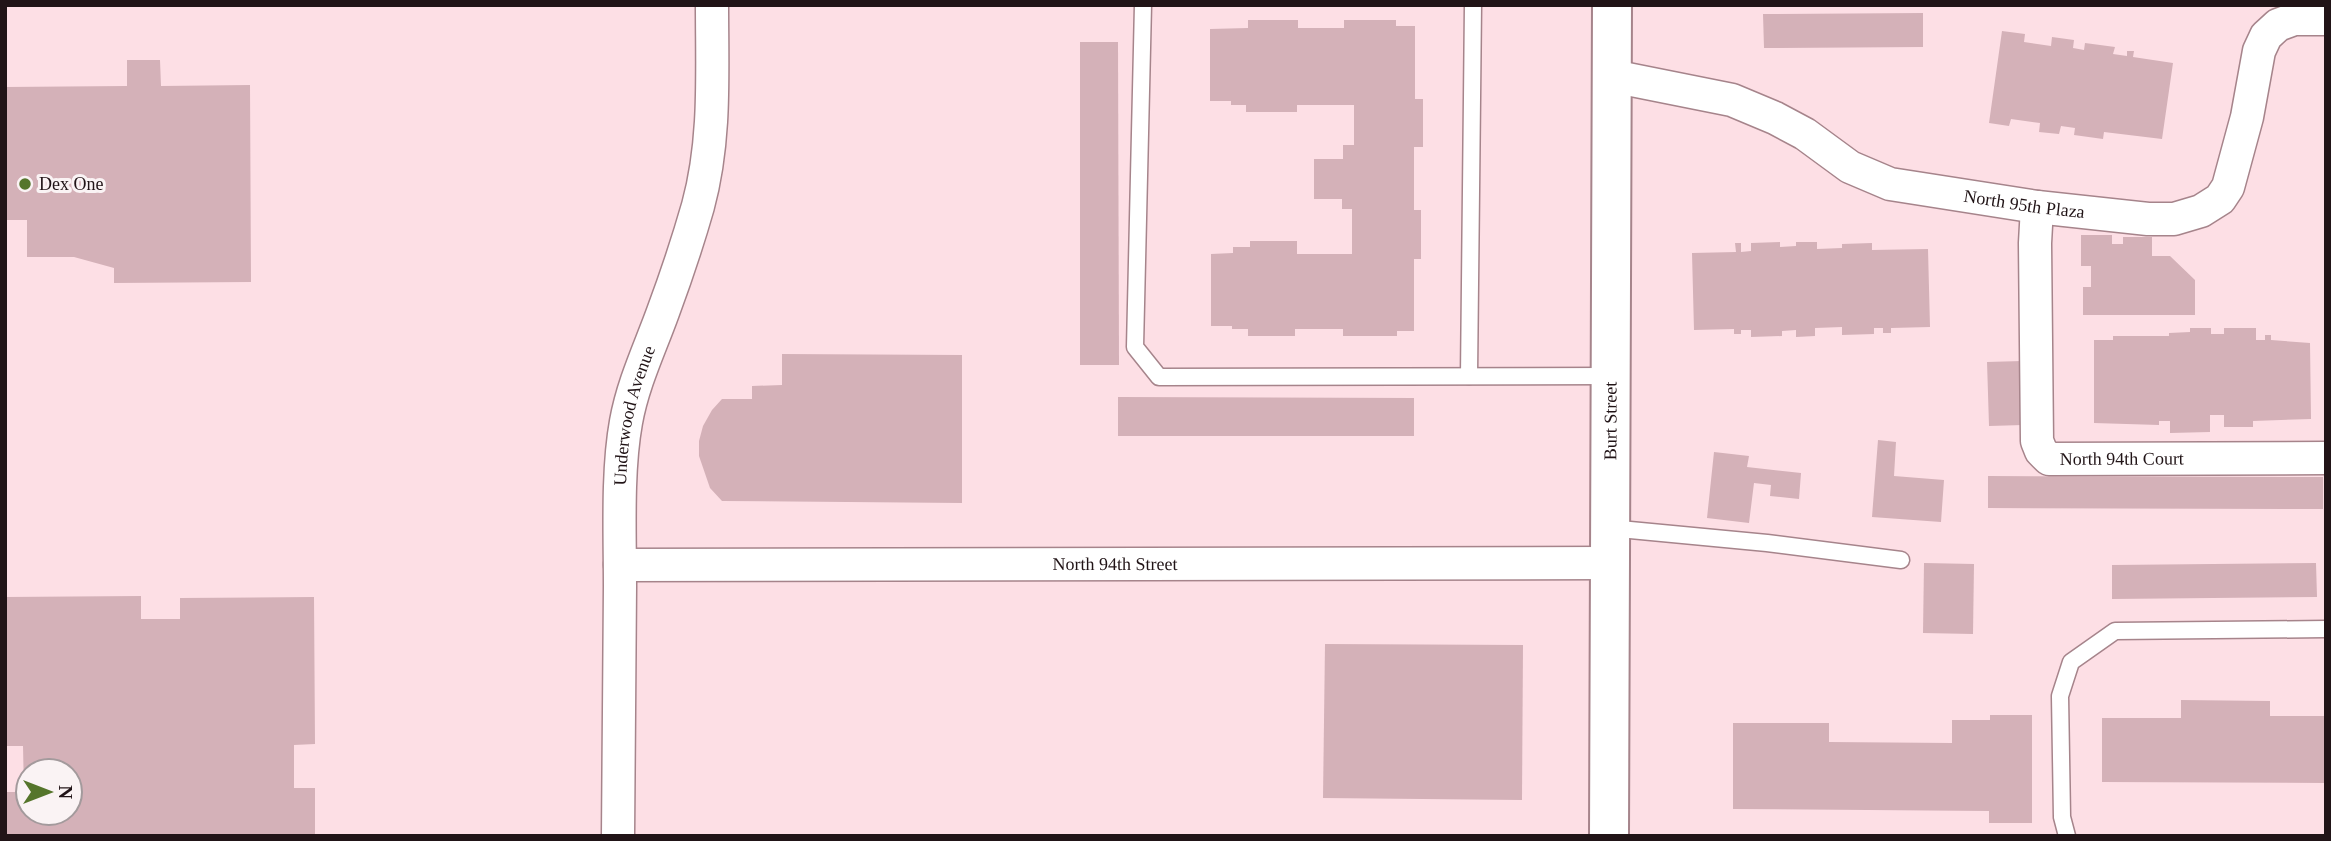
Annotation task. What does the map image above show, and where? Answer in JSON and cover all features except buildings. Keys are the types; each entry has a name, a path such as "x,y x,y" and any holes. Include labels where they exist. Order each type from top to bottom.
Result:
{"street":[{"name":"Underwood Avenue","path":"618,836 622,467 629,409 694,220 710,153 712,5"},
{"name":"Burt Street","path":"1609,836 1612,5"},
{"name":"North 95th Plaza","path":"1612,76 1732,100 1805,134 1850,167 1890,184 2037,207 2148,219 2174,219 2201,211 2220,199 2228,187 2247,117 2259,51 2266,36 2278,25 2294,19 2326,19"},
{"name":"North 94th Court","path":"2037,207 2037,441 2041,451 2049,459 2326,458"},
{"name":"North 94th Street","path":"620,565 1609,545"}],"lane":[{"path":"1143,5 1135,347 1159,377 1611,376"},
{"path":"1469,376 1473,5"},
{"path":"1609,545 1767,543 1901,560"},
{"path":"2067,836 2062,817 2060,696 2071,662 2115,631 2326,629"}],"place":[{"name":"Dex One","path":"25,184"}]}
